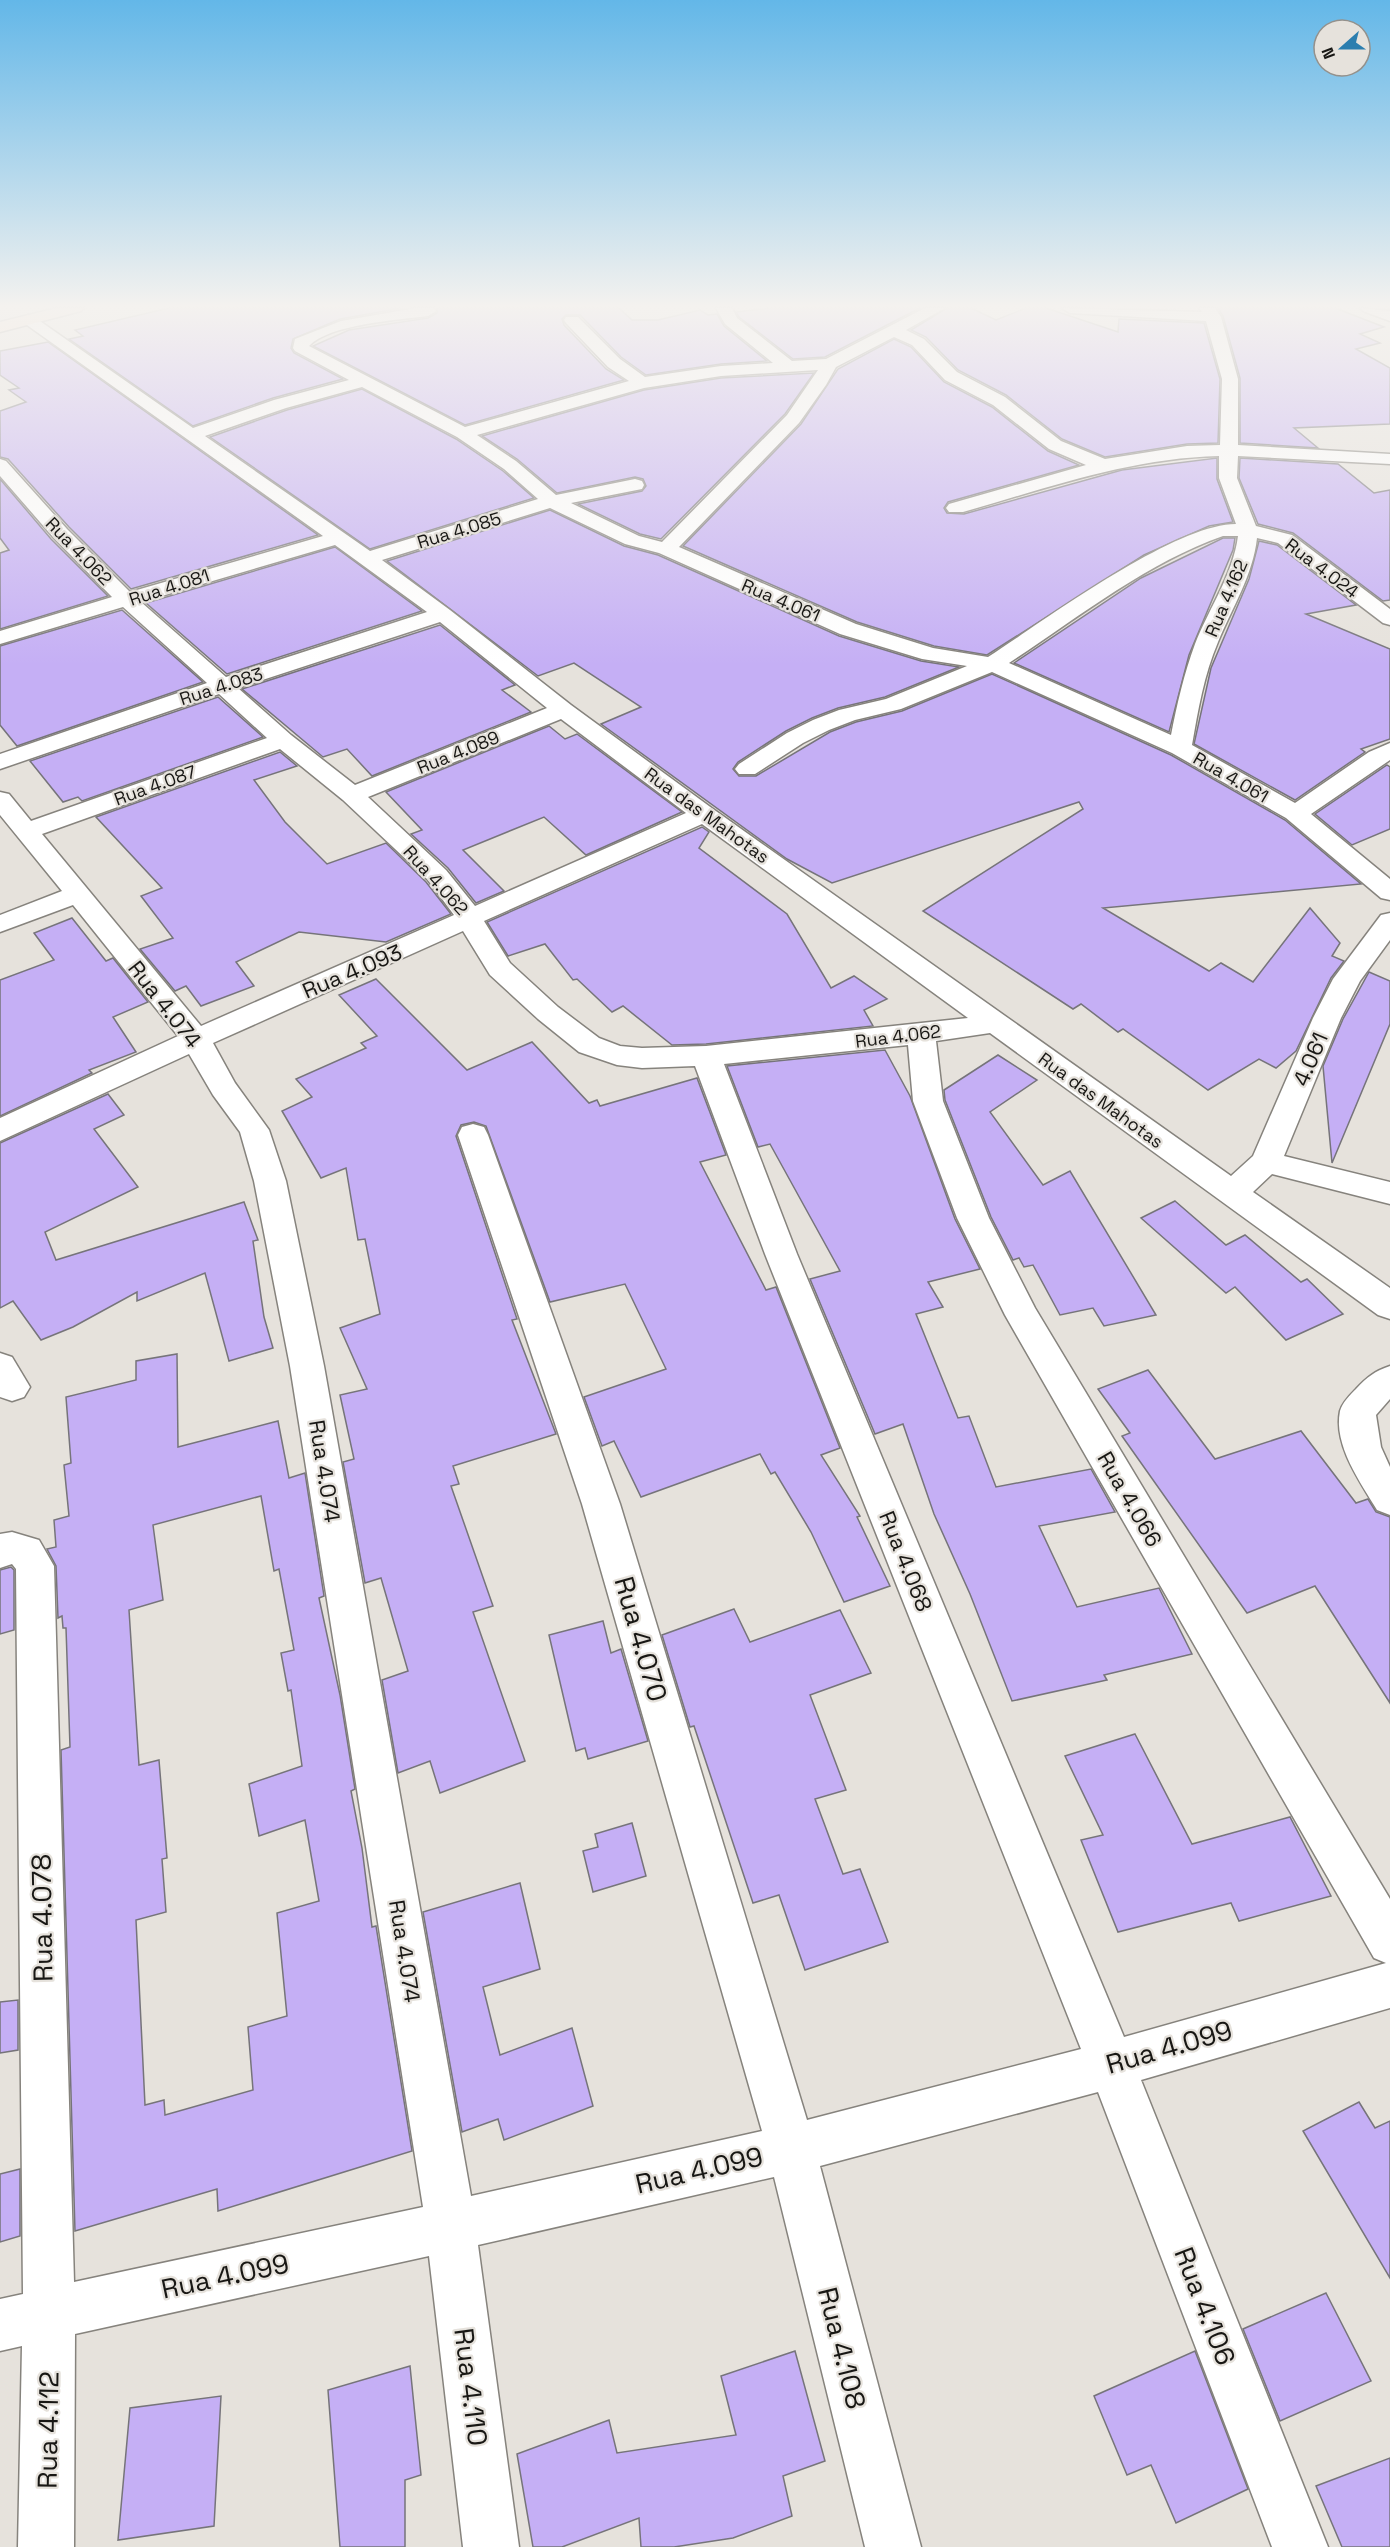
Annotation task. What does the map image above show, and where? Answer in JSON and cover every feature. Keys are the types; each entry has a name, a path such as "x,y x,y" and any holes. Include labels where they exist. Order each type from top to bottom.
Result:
{"street":[{"name":"Rua das Mahotas","path":"183,427 443,614 563,710 704,814 1390,1306"},
{"path":"193,434 214,427"},
{"name":"Rua 4.061","path":"451,427 510,465 552,501 632,540 666,549 848,629 930,654 992,664 1180,748 1295,813 1390,892"},
{"path":"463,433 485,427"},
{"path":"666,549 785,427"},
{"path":"1032,427 1055,445 1105,466"},
{"name":"Rua 4.162","path":"1180,748 1190,694 1206,644 1245,557 1248,531 1228,478 1229,427"},
{"path":"956,508 1105,466 1186,451 1229,450 1390,459"},
{"name":"Rua 4.062","path":"0,465 60,533 128,601 283,740 352,795 437,875 471,919 500,969 548,1013 589,1046 617,1055 642,1058 706,1056 921,1034 995,1023"},
{"name":"Rua 4.085","path":"366,559 552,501 635,485"},
{"name":"Rua 4.024","path":"747,770 795,738 821,725 847,715 893,704 992,664 1089,599 1195,539 1221,530 1248,531 1285,539 1390,619"},
{"name":"Rua 4.081","path":"0,638 128,601 216,572 338,538"},
{"name":"Rua 4.083","path":"0,762 224,685 443,614"},
{"name":"Rua 4.089","path":"352,795 563,710"},
{"name":"Rua 4.087","path":"27,831 283,740"},
{"path":"1295,813 1390,750"},
{"name":"Rua 4.074","path":"0,800 196,1038 223,1088 255,1130 270,1181 307,1366 452,2228"},
{"name":"Rua 4.093","path":"0,1130 196,1038 471,919 704,814"},
{"path":"0,924 79,894"},
{"name":"4.061","path":"1231,1194 1266,1162 1327,1018 1347,979 1390,921"},
{"name":"Rua 4.066","path":"921,1034 928,1101 973,1218 1022,1315 1390,1942"},
{"name":"Rua 4.068","path":"706,1056 781,1254 1111,2064"},
{"name":"Rua 4.070","path":"473,1135 601,1504 791,2149"},
{"path":"1266,1162 1390,1193"},
{"path":"1390,1380 1381,1385 1358,1411 1357,1435 1371,1468 1390,1499"},
{"name":"Rua 4.078","path":"0,1551 12,1548 26,1552 35,1566 25,2319"},
{"name":"Rua 4.099","path":"25,2319 452,2228 791,2149 1111,2064 1390,1985"},
{"name":"Rua 4.106","path":"1111,2064 1300,2547"},
{"name":"Rua 4.108","path":"791,2149 893,2547"},
{"name":"Rua 4.110","path":"452,2228 491,2547"},
{"name":"Rua 4.112","path":"25,2319 46,2547"}],"building":[{"path":"0,427 167,427 318,535 131,589 69,527 8,459 0,457"},
{"path":"239,427 433,427 456,439 503,471 534,498 370,549 210,437"},
{"path":"514,427 772,427 661,539 640,534 578,504 642,491 646,486 643,479 635,477 557,493 517,459 482,436"},
{"path":"798,427 1017,427 1048,451 1079,465 948,502 944,508 947,513 964,514 1122,470 1217,458 1217,479 1233,522 1209,526 1144,555 987,655 934,646 857,622 683,546"},
{"path":"1047,427 1219,427 1218,443 1187,444 1105,457 1062,439"},
{"path":"1240,427 1321,427 1294,428 1318,448 1240,443"},
{"path":"1240,458 1338,464 1374,493 1390,490 1390,600 1383,601 1293,533 1258,524 1239,478"},
{"path":"0,479 51,539 108,596 0,629 0,553 9,550 0,538"},
{"path":"550,510 624,546 658,555 839,636 921,661 959,667 885,697 838,708 812,718 786,731 738,762 733,769 739,776 756,776 830,732 856,722 902,711 992,674 1171,755 1285,820 1361,884 1103,908 1209,971 1221,963 1253,982 1310,908 1340,943 1332,956 1344,961 1331,978 1296,1051 1276,1068 1259,1059 1208,1090 1123,1029 1118,1032 1081,1004 1073,1009 923,911 1083,809 1079,802 832,883 787,859 601,724 641,707 574,663 538,676 387,561"},
{"path":"1223,538 1235,538 1233,550 1189,655 1169,732 1014,663 1141,578"},
{"path":"1259,541 1277,545 1356,605 1306,614 1390,649 1390,739 1361,749 1365,752 1295,800 1194,744 1211,668 1249,579"},
{"path":"335,547 422,611 227,674 146,603"},
{"path":"122,610 203,682 17,746 0,725 0,646"},
{"path":"440,625 515,685 502,690 531,712 372,776 347,749 323,757 242,689"},
{"path":"218,697 263,737 82,801 78,797 63,802 30,761"},
{"path":"549,726 565,739 577,734 682,812 586,855 544,817 463,850 504,891 476,903 448,868 411,834 422,830 386,792"},
{"path":"280,752 297,766 254,780 285,822 327,864 386,843 426,882 451,914 386,942 299,932 236,962 254,986 201,1006 186,986 175,991 140,949 173,938 141,896 162,888 96,817"},
{"path":"1387,765 1390,767 1390,829 1352,845 1315,814"},
{"path":"702,827 709,832 699,848 787,914 831,988 854,976 887,999 864,1010 873,1026 706,1044 672,1045 623,1006 612,1012 577,979 573,980 545,944 508,956 487,922"},
{"path":"72,918 106,961 113,958 148,1002 113,1017 136,1052 89,1070 92,1073 0,1116 0,980 54,960 34,933"},
{"path":"1369,972 1390,981 1390,1024 1332,1163 1323,1066 1343,1019"},
{"path":"376,979 467,1070 532,1042 589,1103 597,1100 600,1106 697,1078 726,1155 700,1162 766,1290 776,1287 840,1448 821,1455 860,1516 857,1517 890,1586 844,1602 811,1532 775,1472 771,1474 760,1454 641,1497 614,1441 602,1446 584,1397 666,1369 625,1284 550,1302 486,1126 474,1122 461,1125 456,1136 517,1319 512,1320 556,1434 453,1466 459,1484 451,1486 493,1606 473,1612 525,1761 440,1793 430,1761 398,1773 382,1680 408,1671 381,1578 365,1583 343,1462 354,1459 340,1395 367,1389 340,1328 380,1314 365,1239 358,1240 346,1168 321,1178 282,1111 312,1097 296,1079 366,1048 361,1043 377,1036 339,995"},
{"path":"885,1050 910,1096 955,1219 980,1269 928,1282 943,1307 916,1314 958,1418 969,1416 996,1487 1091,1469 1115,1512 1039,1526 1077,1607 1159,1588 1192,1654 1104,1675 1107,1680 1012,1701 970,1594 934,1514 903,1424 875,1434 810,1279 840,1271 770,1144 758,1147 727,1066"},
{"path":"998,1055 1037,1080 990,1112 1043,1185 1070,1171 1156,1315 1104,1326 1093,1308 1060,1315 1033,1265 1024,1267 1019,1258 1013,1260 991,1217 945,1100 944,1090"},
{"path":"108,1094 124,1115 94,1129 138,1187 45,1232 56,1260 244,1202 258,1240 253,1241 264,1317 273,1348 229,1361 205,1273 137,1301 137,1292 73,1327 41,1340 13,1301 0,1308 0,1143"},
{"path":"1175,1201 1226,1245 1245,1235 1301,1282 1307,1279 1343,1314 1286,1340 1235,1287 1226,1293 1141,1218"},
{"path":"177,1354 178,1447 278,1421 289,1478 305,1473 324,1596 319,1598 340,1695 355,1789 351,1791 362,1848 372,1927 376,1926 412,2151 218,2211 217,2189 75,2231 61,1750 70,1747 66,1628 63,1628 62,1616 58,1618 56,1566 47,1549 56,1547 54,1520 69,1516 64,1465 71,1463 66,1397 136,1380 136,1361","holes":["261,1496 274,1571 279,1569 294,1650 281,1653 288,1691 291,1690 302,1766 249,1784 259,1836 305,1820 319,1901 277,1913 287,2016 248,2027 253,2090 165,2115 164,2100 145,2105 136,1920 166,1912 162,1859 167,1858 159,1760 139,1765 129,1610 163,1600 153,1525"]},
{"path":"1148,1370 1215,1459 1301,1431 1356,1503 1368,1499 1376,1512 1390,1517 1390,1703 1315,1586 1247,1613 1122,1436 1130,1433 1098,1389"},
{"path":"11,1567 14,1570 14,1630 0,1634 0,1570"},
{"path":"734,1609 750,1642 840,1610 871,1673 810,1695 846,1790 815,1799 843,1874 860,1869 888,1942 805,1970 779,1895 753,1903 694,1726 690,1727 662,1635"},
{"path":"603,1621 611,1653 621,1649 648,1741 588,1759 585,1748 576,1751 549,1635"},
{"path":"1135,1734 1192,1844 1290,1817 1331,1896 1239,1921 1231,1903 1118,1932 1081,1840 1103,1835 1065,1756"},
{"path":"632,1823 646,1876 593,1892 583,1851 598,1847 595,1834"},
{"path":"520,1883 540,1969 483,1987 500,2055 572,2028 593,2106 504,2140 498,2119 462,2132 423,1912"},
{"path":"18,2000 18,2050 0,2053 0,2002"},
{"path":"1359,2102 1375,2128 1390,2121 1390,2278 1303,2131"},
{"path":"20,2169 20,2236 0,2242 0,2174"},
{"path":"1326,2293 1371,2381 1280,2421 1243,2329"},
{"path":"795,2351 825,2461 783,2476 792,2516 733,2538 674,2547 641,2547 639,2518 562,2547 533,2547 517,2454 609,2420 617,2453 736,2435 721,2376"},
{"path":"1195,2351 1248,2489 1176,2523 1151,2465 1127,2475 1094,2396"},
{"path":"410,2366 421,2475 405,2480 405,2547 340,2547 328,2390"},
{"path":"221,2396 214,2526 118,2540 130,2408"},
{"path":"1390,2458 1390,2547 1342,2547 1316,2486"}]}
